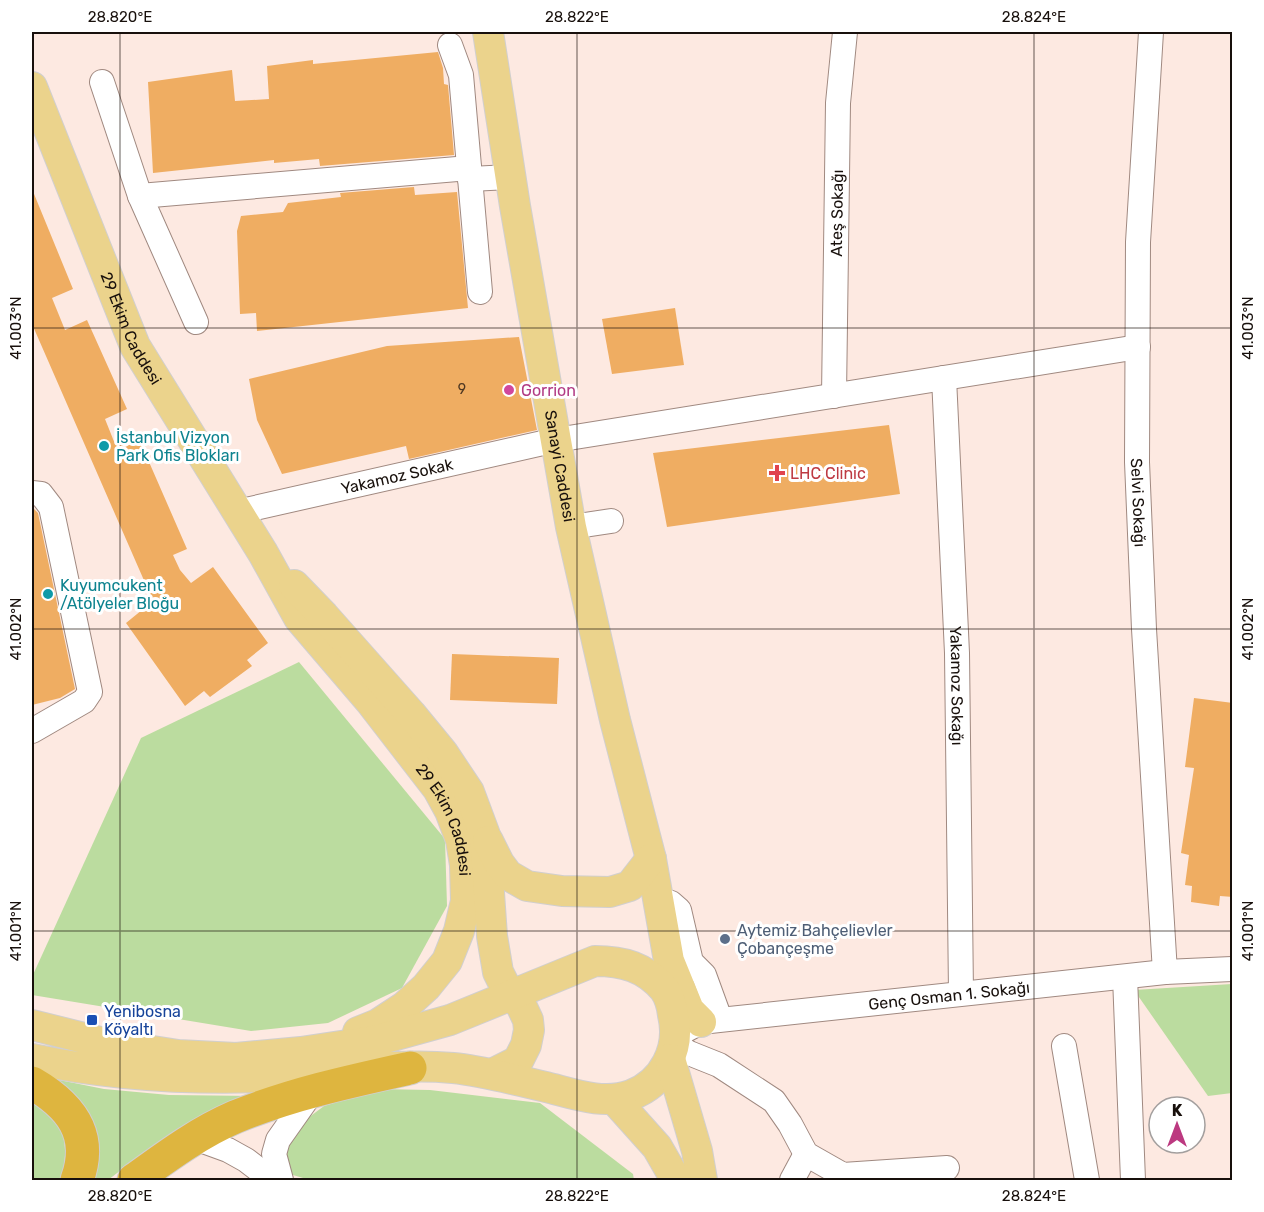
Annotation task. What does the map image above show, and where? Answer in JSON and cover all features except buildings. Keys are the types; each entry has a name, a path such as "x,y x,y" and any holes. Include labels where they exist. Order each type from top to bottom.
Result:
{"highway":[{"path":"134,1180 195,1138 233,1118 314,1089 410,1068"},
{"path":"32,1083 62,1103 73,1117 81,1136 83,1155 77,1180"}],"main road":[{"name":"Sanayi Caddesi","path":"488,32 510,177 571,526 615,720 651,859 669,961 689,1010 710,1020"},
{"name":"29 Ekim Caddesi","path":"32,87 135,346 263,553 299,618 370,701 438,789 450,811 461,840 465,865 466,901 459,931 447,961 426,987 404,1007 378,1024 341,1040 301,1052"},
{"name":"29 Ekim Caddesi","path":"263,553 324,616 443,753 469,792 485,835 492,936 498,972 509,994 521,1005 528,1020 529,1030 519,1061 492,1074"},
{"path":"485,835 507,875 527,886 610,892 630,886 651,859"},
{"path":"32,1025 108,1044 178,1055 236,1058 301,1052 374,1041 450,1020 509,994 595,961 640,950 652,940 660,907"},
{"path":"32,1059 66,1066 168,1077 268,1077 329,1071 452,1068 492,1074 595,1099 614,1099 632,1095 648,1086 662,1072 672,1052 676,1025 665,990 639,968 617,961 595,961"},
{"path":"672,1052 702,1180"},
{"path":"614,1099 657,1148 676,1180"}],"street":[{"name":"Ateş Sokağı","path":"834,396 838,103 845,32"},
{"name":"Selvi Sokağı","path":"1151,32 1138,242 1137,462 1144,628 1165,972"},
{"path":"450,45 461,75 480,291"},
{"path":"102,82 140,196 196,322"},
{"path":"140,196 470,173 510,177"},
{"path":"556,440 1138,347"},
{"name":"Yakamoz Sokağı","path":"944,378 957,653 961,993"},
{"name":"Yakamoz Sokak","path":"237,512 556,440"},
{"path":"32,493 41,494 51,507 90,692 84,701 32,730"},
{"path":"571,526 611,521"},
{"name":"Genç Osman 1. Sokağı","path":"710,1020 1165,972 1233,969"},
{"path":"1125,977 1133,1180"},
{"path":"710,1020 684,1031 672,1052 689,1053 719,1065 774,1101 807,1154 843,1175 947,1168"},
{"path":"1064,1046 1087,1180"},
{"path":"281,1180 274,1154 279,1140 314,1089"},
{"path":"195,1138 228,1150 246,1160 272,1180"},
{"path":"792,1180 807,1154"}],"green space":[{"path":"299,662 445,839 447,906 402,988 328,1023 251,1031 32,995 32,977 141,738"},
{"path":"1232,984 1232,1093 1208,1096 1134,990"},
{"path":"49,1078 104,1089 169,1095 255,1096 134,1160 108,1180 89,1180"},
{"path":"377,1089 430,1090 540,1103 633,1174 634,1180 310,1180 286,1173 281,1150 292,1130 324,1106"},
{"path":"32,1094 51,1112 62,1132 65,1154 61,1180 32,1180"}],"place":[{"name":"Gorrion","path":"509,390"},
{"name":"İstanbul Vizyon Park Ofis Blokları","path":"104,446"},
{"name":"LHC Clinic","path":"777,473"},
{"name":"Kuyumcukent /Atölyeler Bloğu","path":"48,594"},
{"name":"Aytemiz Bahçelievler Çobançeşme","path":"725,939"},
{"name":"Yenibosna Köyaltı","path":"92,1020"}]}
